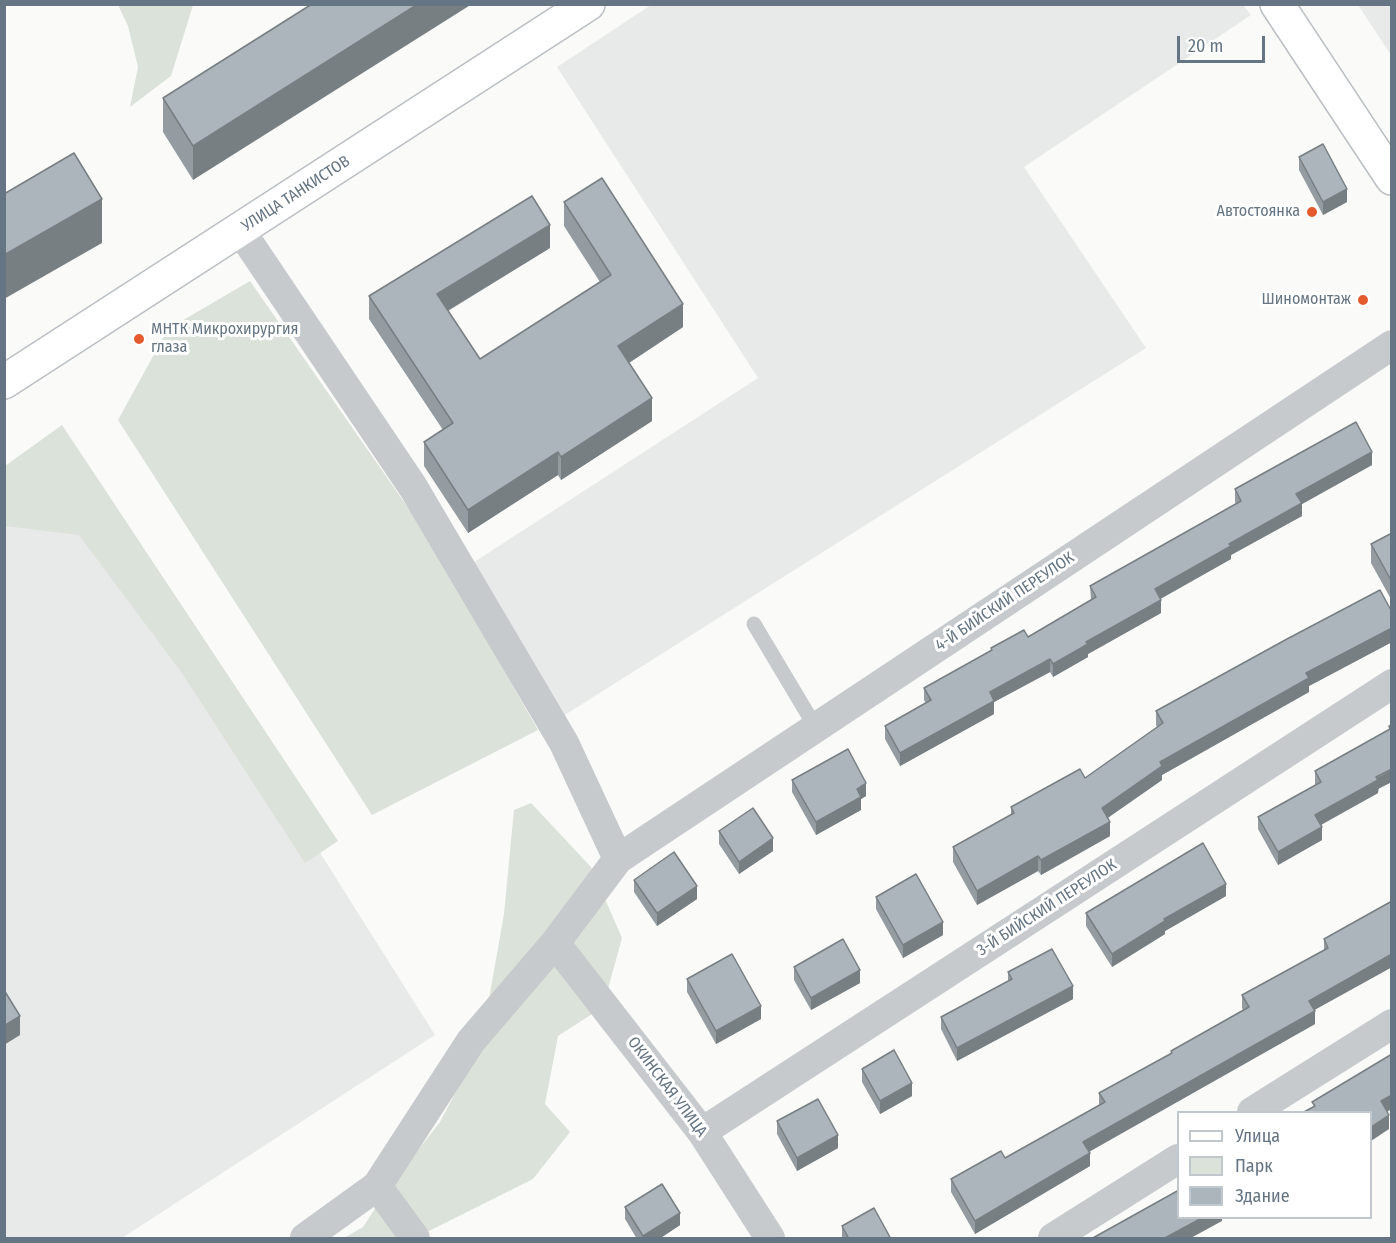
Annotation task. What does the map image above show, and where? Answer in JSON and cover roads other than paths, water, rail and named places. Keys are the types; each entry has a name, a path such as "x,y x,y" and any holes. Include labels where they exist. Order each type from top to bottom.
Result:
{"street":[{"name":"УЛИЦА ТАНКИСТОВ","path":"4,382 588,4"},
{"path":"1277,4 1392,178"},
{"path":"240,230 413,487 564,743 618,859"},
{"name":"4-Й БИЙСКИЙ ПЕРЕУЛОК","path":"377,1186 471,1041 555,943 618,859 1392,345"},
{"name":"3-Й БИЙСКИЙ ПЕРЕУЛОК","path":"702,1132 1392,684"},
{"name":"ОКИНСКАЯ УЛИЦА","path":"555,943 702,1132 770,1239"},
{"path":"1255,1111 1392,1024"},
{"path":"1053,1239 1177,1160"},
{"path":"305,1239 377,1186 415,1239"}],"lane":[{"path":"754,624 816,728"}],"place":[{"name":"Автостоянка","path":"1312,212"},
{"name":"Шиномонтаж","path":"1363,300"},
{"name":"МНТК Микрохирургия глаза","path":"139,339"}]}
